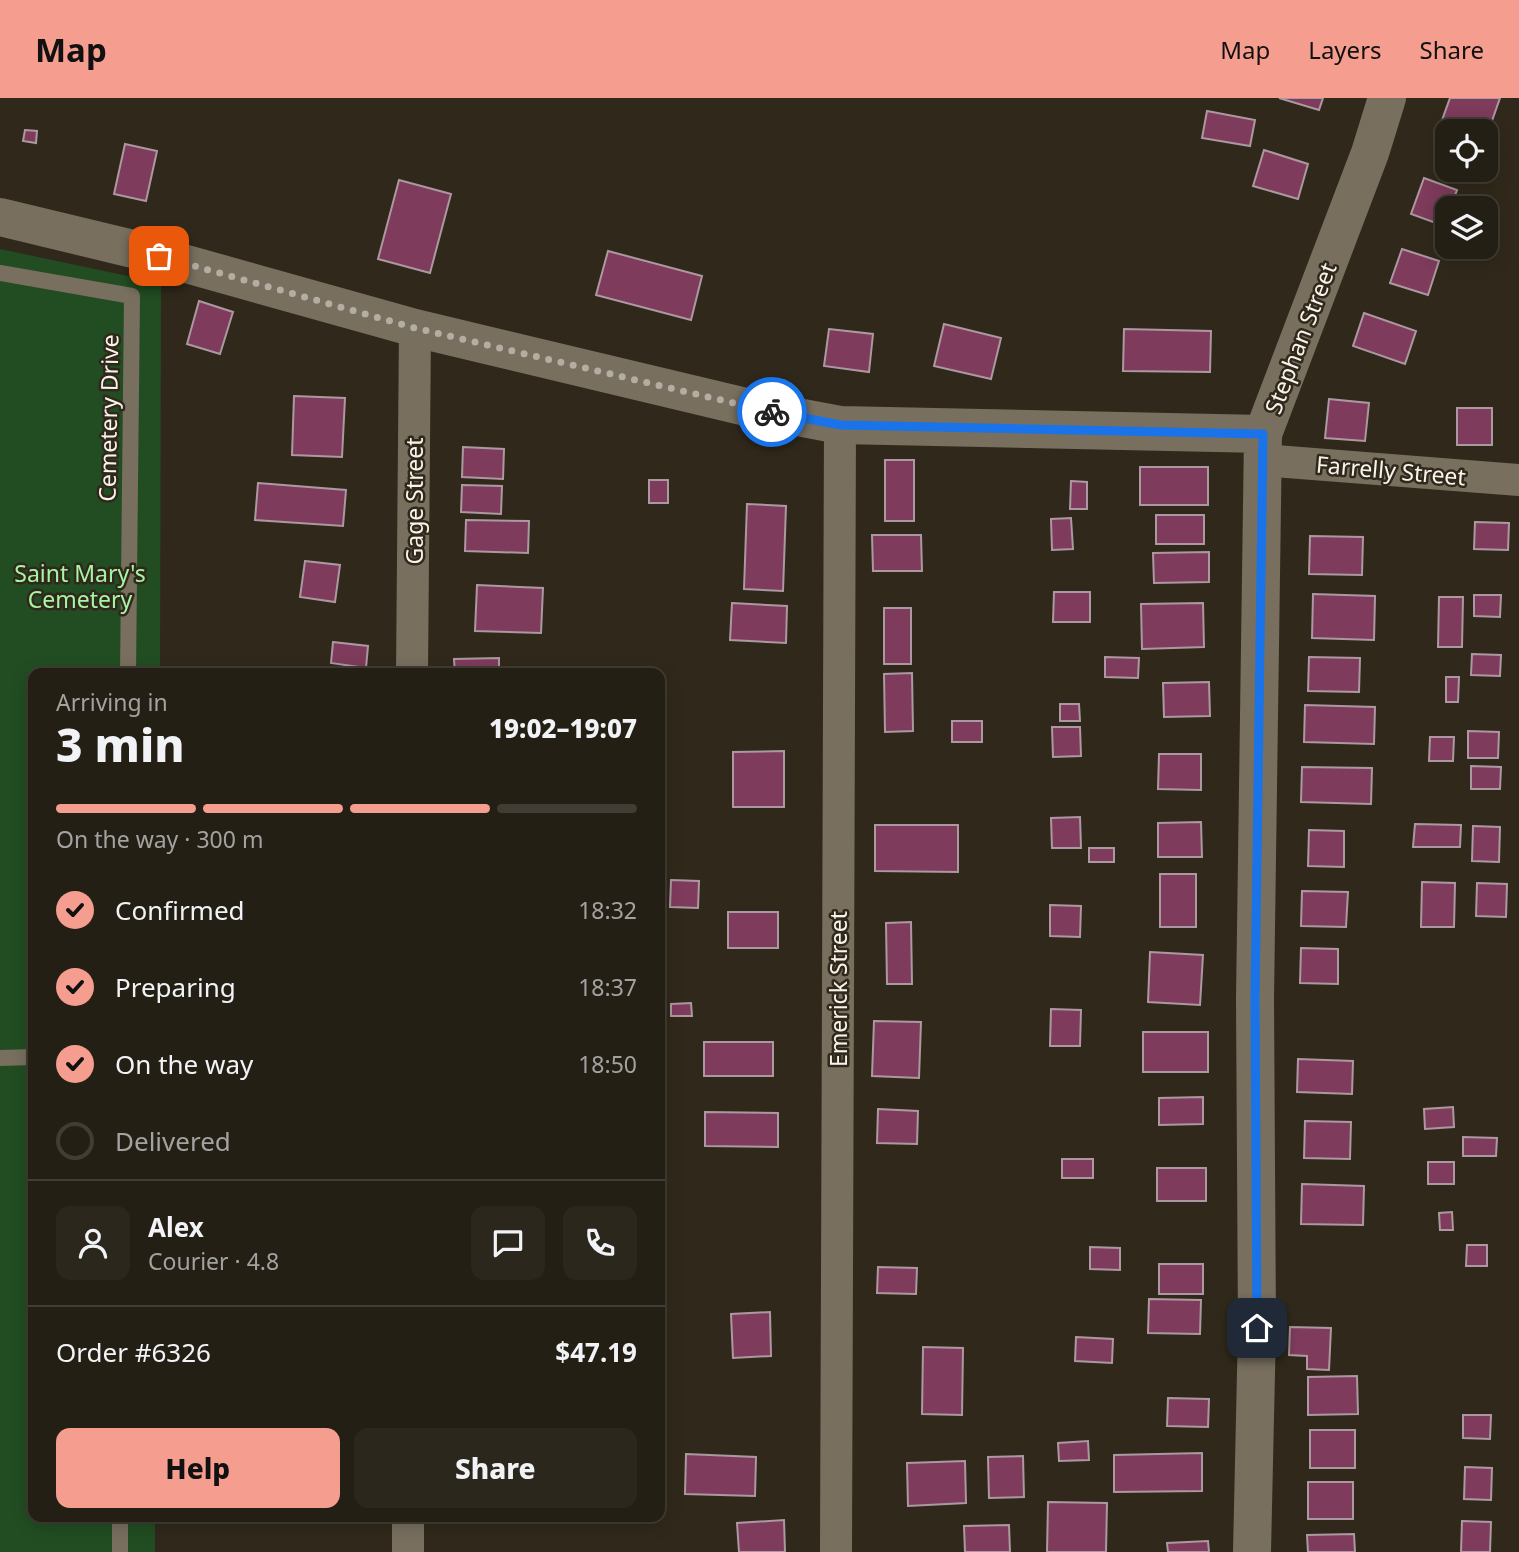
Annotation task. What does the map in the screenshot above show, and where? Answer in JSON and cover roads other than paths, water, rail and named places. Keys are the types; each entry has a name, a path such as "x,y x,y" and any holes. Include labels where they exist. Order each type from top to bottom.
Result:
{"street":[{"name":"Stephan Street","path":"1252,1552 1257,1328 1255,999 1263,447 1370,153 1387,98"},
{"name":"Farrelly Street","path":"0,217 133,249 415,328 750,408 841,425 1263,447 1519,480"},
{"name":"Gage Street","path":"412,668 415,328"},
{"name":"Emerick Street","path":"836,1552 841,425"},
{"path":"408,1522 408,1552"}],"lane":[{"name":"Cemetery Drive","path":"0,273 132,296 128,668"},
{"path":"0,1058 28,1057"},
{"path":"120,1522 120,1552"}],"park label":[{"name":"Saint Mary's Cemetery","path":"80,586"}]}
